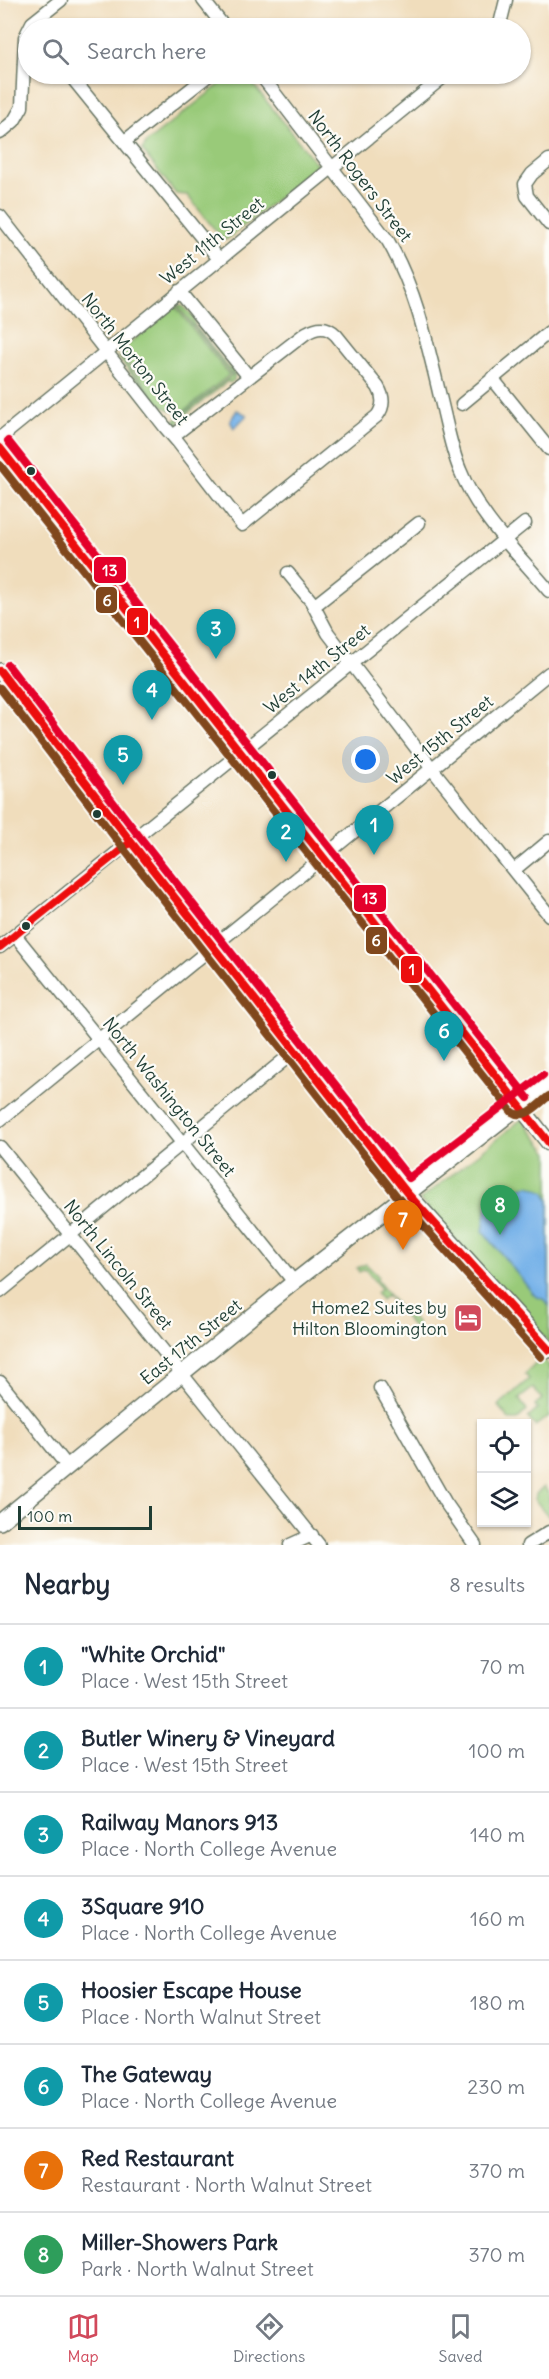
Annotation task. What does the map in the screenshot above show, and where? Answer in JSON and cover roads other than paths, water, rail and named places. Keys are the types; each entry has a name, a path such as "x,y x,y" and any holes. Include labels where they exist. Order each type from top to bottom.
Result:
{"main road":[{"path":"0,448 549,1143"},
{"path":"0,671 212,946 407,1193 549,1350"},
{"name":"East 17th Street","path":"0,1522 294,1282 549,1083"}],"street":[{"path":"38,18 61,0"},
{"path":"203,0 217,18"},
{"path":"502,18 506,0"},
{"path":"0,133 14,122 22,107 23,84"},
{"path":"77,84 219,259"},
{"path":"125,141 197,84"},
{"name":"North Rogers Street","path":"268,84 388,241 402,265 413,291 452,447 468,487 504,538 549,591"},
{"name":"West 11th Street","path":"0,438 435,84"},
{"path":"549,160 532,174 525,184 527,196 549,224"},
{"name":"North Morton Street","path":"0,216 242,525 377,416 383,404 382,394 378,387 328,328 308,331 249,377"},
{"path":"172,436 249,377 179,291"},
{"path":"462,404 549,332"},
{"path":"492,378 549,449"},
{"path":"314,606 419,523"},
{"name":"West 14th Street","path":"0,947 525,523"},
{"path":"288,573 314,606 328,633 433,770 549,915"},
{"name":"West 15th Street","path":"0,1120 322,856 433,770 549,673"},
{"path":"514,870 549,841"},
{"name":"North Washington Street","path":"15,935 294,1282"},
{"path":"0,1292 296,1052"},
{"name":"North Lincoln Street","path":"0,1147 316,1540"},
{"path":"0,1382 68,1467"},
{"path":"380,1388 445,1502 475,1545"},
{"path":"528,1545 549,1532"},
{"path":"290,1545 316,1540"}],"water":[{"path":"237,410 247,415 234,428 230,421"},
{"path":"529,1185 545,1192 549,1201 549,1306 543,1299 535,1296 483,1231 488,1200 505,1191"}],"place":[{"name":"Railway Manors 913","path":"216,659"},
{"name":"3Square 910","path":"152,720"},
{"name":"Hoosier Escape House","path":"123,785"},
{"name":"\"White Orchid\"","path":"374,855"},
{"name":"Butler Winery & Vineyard","path":"286,862"},
{"name":"The Gateway","path":"444,1061"},
{"name":"Miller-Showers Park","path":"500,1235"},
{"name":"Red Restaurant","path":"403,1250"},
{"name":"Home2 Suites by Hilton Bloomington","path":"468,1318"}]}
